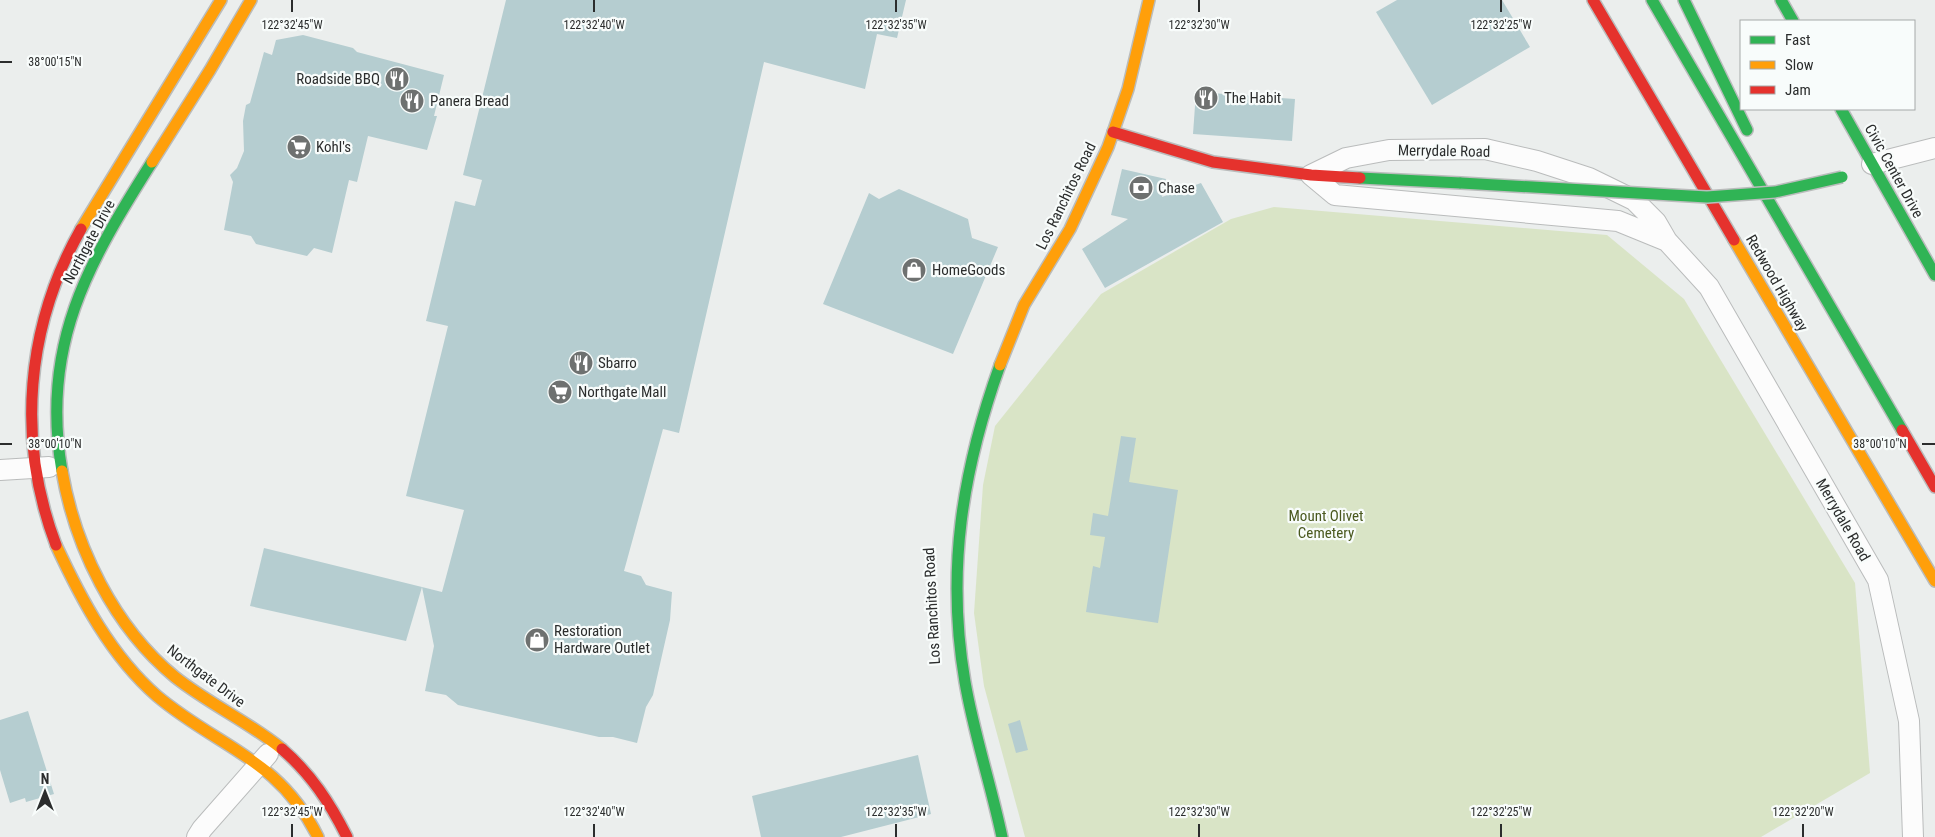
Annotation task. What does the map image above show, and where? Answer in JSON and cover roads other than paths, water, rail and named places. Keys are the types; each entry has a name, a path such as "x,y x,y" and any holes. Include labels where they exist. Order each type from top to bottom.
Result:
{"main road":[{"name":"Northgate Drive","path":"221,0 87,218 55,282 42,322 33,362 31,417 35,469 42,506 63,566 76,594 118,654 143,682 176,710 260,765 279,781 295,799 318,837"},
{"name":"Northgate Drive","path":"251,0 110,231 79,291 67,328 59,365 57,417 61,465 68,500 87,555 100,581 138,638 161,664 192,689 275,744 297,762 316,783 334,810 347,837"},
{"name":"Los Ranchitos Road","path":"1002,837 965,681 958,632 956,584 957,535 964,489 974,442 993,381 1015,325 1026,302 1070,228 1113,132 1131,76 1148,0"},
{"name":"Redwood Highway","path":"1593,0 1935,580"},
{"path":"1652,0 1935,487"},
{"path":"1684,0 1752,140"},
{"path":"1781,0 1792,20"},
{"name":"Civic Center Drive","path":"1842,110 1869,166 1935,274"},
{"name":"Merrydale Road","path":"1113,132 1214,162 1311,175 1707,197 1776,192 1845,176"},
{"path":"1773,184 1841,324"},
{"name":"Los Ranchitos Road","path":"994,345 1015,325"}],"street":[{"name":"Merrydale Road","path":"1667,241 1618,221 1335,195 1311,175 1346,158 1389,150 1432,148 1486,149 1537,161 1580,175 1634,200 1656,222 1667,241 1709,287 1878,580 1909,721 1914,837"},
{"path":"1869,166 1935,148"},
{"path":"1544,213 1567,199 1580,175"},
{"path":"0,470 35,469 61,465"},
{"path":"198,837 202,828 260,765 275,744"}],"place":[{"name":"Roadside BBQ","path":"397,79"},
{"name":"The Habit","path":"1206,98"},
{"name":"Panera Bread","path":"412,101"},
{"name":"Kohl's","path":"299,147"},
{"name":"Chase","path":"1141,188"},
{"name":"HomeGoods","path":"914,270"},
{"name":"Sbarro","path":"581,363"},
{"name":"Northgate Mall","path":"560,392"},
{"name":"Restoration Hardware Outlet","path":"537,640"}],"park label":[{"name":"Mount Olivet Cemetery","path":"1326,524"}]}
